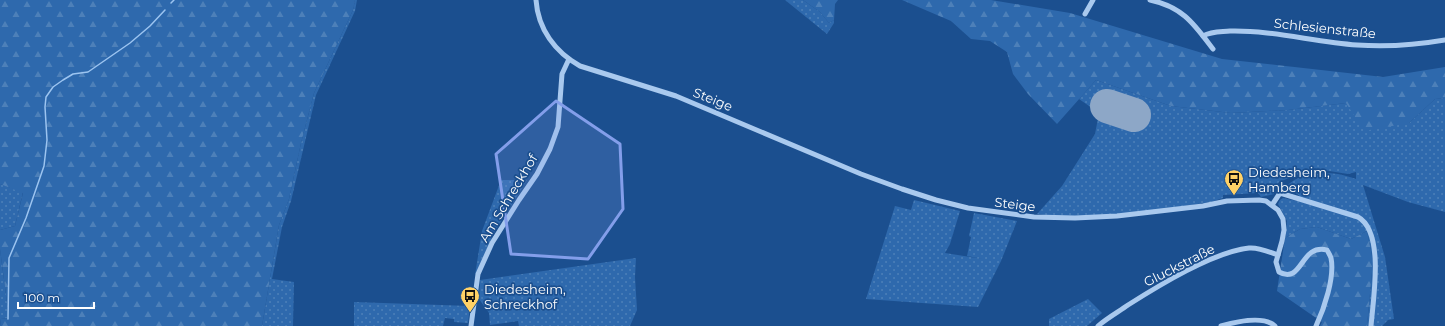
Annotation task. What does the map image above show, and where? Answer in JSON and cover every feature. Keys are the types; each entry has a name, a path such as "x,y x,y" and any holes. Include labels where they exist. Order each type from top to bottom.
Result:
{"street":[{"name":"Steige","path":"536,0 545,32 553,44 569,59 591,70 676,96 861,174 936,200 968,208 1034,217 1075,218 1117,216 1246,200 1259,200 1272,204"},
{"path":"1085,14 1093,0"},
{"path":"1150,0 1176,9 1186,16 1213,50"},
{"name":"Schlesienstraße","path":"1203,36 1211,32 1261,32 1357,45 1391,46 1423,44 1445,40"},
{"name":"Am Schreckhof","path":"471,326 478,274 492,243 518,200 537,174 550,149 558,127 562,74 569,59"},
{"path":"1316,326 1331,280 1331,258 1327,250 1316,249 1311,252 1290,275 1284,275 1279,272 1276,262 1284,230 1283,219 1278,210 1272,204 1280,193 1358,217 1365,221 1369,228 1376,264 1371,326"},
{"name":"Gluckstraße","path":"1098,326 1153,289 1204,262 1236,250 1251,248 1264,250 1278,255"},
{"path":"1221,326 1236,322 1254,320 1273,324 1275,326"}],"highlighted area":[{"path":"556,101 620,144 623,209 588,259 511,254 496,154"}],"green space":[{"path":"0,0 355,0 353,10 314,93 289,199 279,225 262,326 0,326 1,319 9,318 0,249 0,230 15,226 23,193 0,184"},
{"path":"355,0 357,0 355,11 316,95 291,201 282,227 272,279 294,282 293,326 262,326 279,225 289,199 314,93 353,10"},
{"path":"785,0 803,0 820,12 829,23 834,20 834,23 827,34"},
{"path":"803,0 838,0 835,4 834,20 829,23 820,12"},
{"path":"902,0 991,0 1070,13 1222,59 1383,77 1445,67 1445,98 1435,99 1409,123 1364,131 1346,103 1288,110 1231,113 1171,106 1096,80 1057,124 1028,94 1013,74 1007,52 990,41 971,39 951,21"},
{"path":"1096,80 1171,106 1231,113 1288,110 1346,103 1409,123 1435,99 1445,98 1445,212 1408,202 1363,185 1385,257 1394,319 1388,320 1382,326 1367,326 1373,261 1367,231 1351,239 1317,227 1300,229 1285,238 1287,221 1278,204 1283,198 1297,201 1299,195 1286,188 1290,183 1309,175 1325,173 1345,175 1356,179 1356,172 1348,174 1323,170 1299,174 1279,182 1273,191 1274,194 1261,197 1258,193 1223,195 1223,198 1211,202 1117,216 1075,218 1037,214 1062,186 1095,134 1099,113 1079,99"},
{"path":"501,180 527,180 495,231 475,275 482,231"},
{"path":"0,184 23,192 15,226 0,230"},
{"path":"914,200 960,211 950,244 945,253 983,259 967,256 971,237 969,236 974,213 1017,221 1001,261 978,307 866,299 895,206 911,210"},
{"path":"1317,227 1351,239 1367,231 1373,261 1367,326 1320,326 1322,322 1277,291 1285,238 1300,229"},
{"path":"0,249 9,318 1,319 0,325"},
{"path":"636,258 635,277 637,310 630,326 519,326 518,321 490,325 489,313 479,299 480,280"},
{"path":"1088,299 1102,313 1087,326 1049,326 1049,319"},
{"path":"354,302 470,306 468,323 454,322 454,319 445,318 443,326 354,326"}],"waterway":[{"path":"171,3 174,0"},
{"path":"8,319 9,258 26,218 44,166 47,140 45,107 46,97 53,87 63,80 73,74 88,72 130,43 150,26 165,10"}],"runway":[{"path":"1107,106 1134,115"}],"place":[{"name":"Diedesheim, Hamberg","path":"1234,196"},
{"name":"Diedesheim, Schreckhof","path":"470,313"}]}
